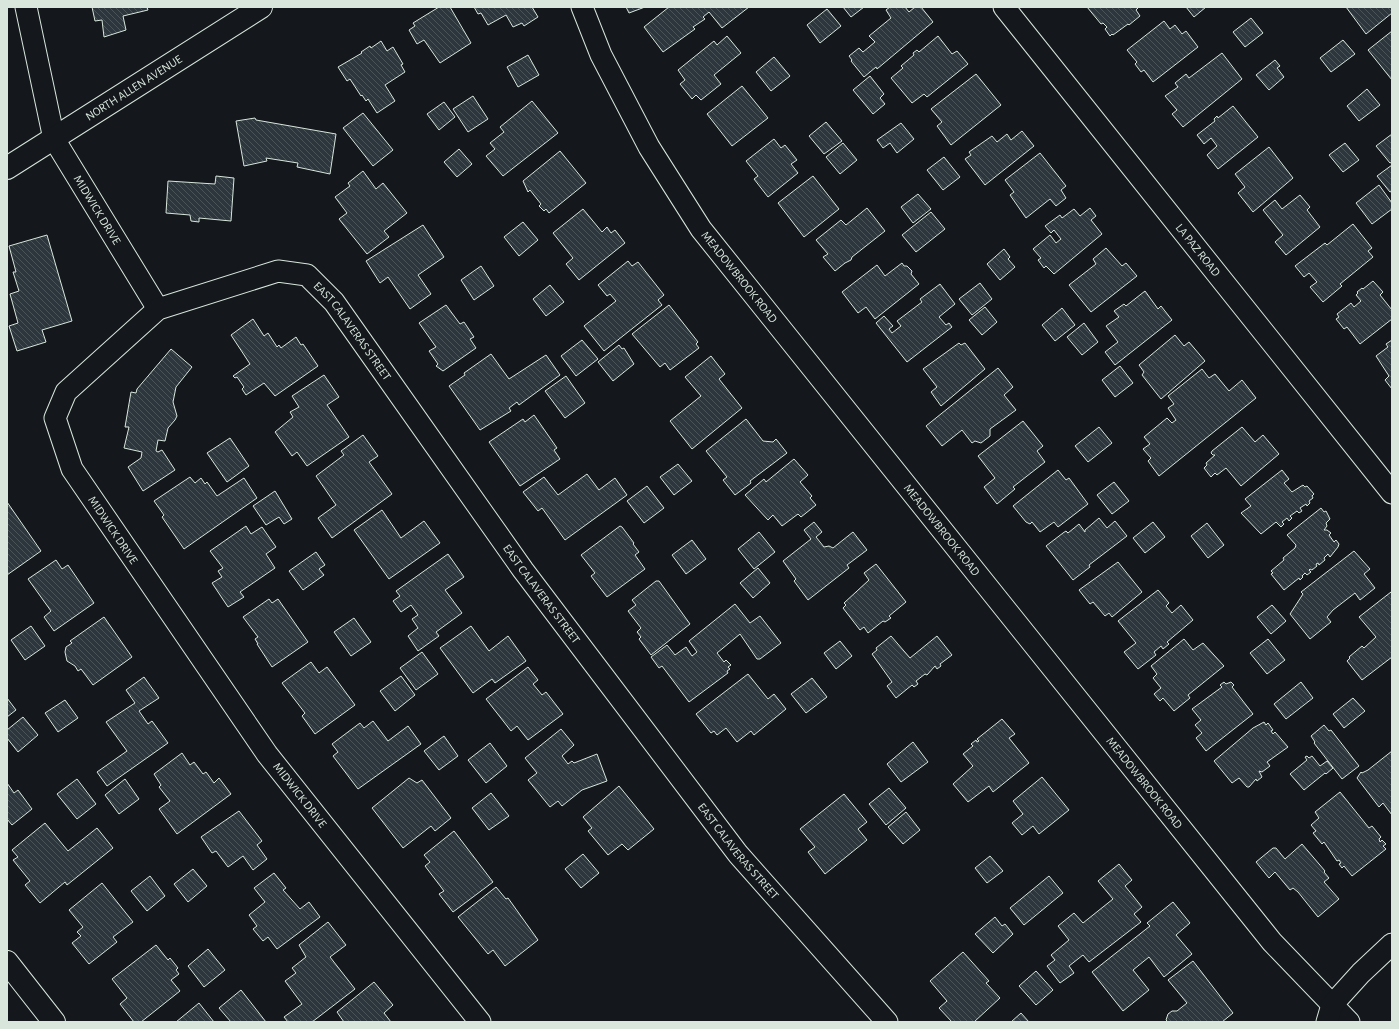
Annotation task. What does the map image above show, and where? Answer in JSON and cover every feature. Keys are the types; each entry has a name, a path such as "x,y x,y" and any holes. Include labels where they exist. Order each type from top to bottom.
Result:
{"street":[{"name":"MIDWICK DRIVE","path":"26,7 54,139 158,309 66,392 55,418 72,469 267,754 480,1022"},
{"name":"NORTH ALLEN AVENUE","path":"7,168 261,7"},
{"name":"MEADOWBROOK ROAD","path":"582,7 601,55 649,147 701,229 1330,1014 1349,1022"},
{"name":"LA PAZ ROAD","path":"1004,7 1392,494"},
{"name":"EAST CALAVERAS STREET","path":"158,309 278,271 307,275 334,302 523,570 738,854 887,1022"},
{"path":"1330,1014 1361,973 1392,944"},
{"path":"7,962 54,1022"}],"building":[{"path":"92,7 147,7 148,10 123,16 126,30 104,37 102,20 95,21"},
{"path":"439,7 450,7 471,43 440,63 424,40 417,44 409,30 415,26 413,23"},
{"path":"474,7 532,7 538,17 524,26 522,23 513,27 506,15 488,25 481,13 478,14"},
{"path":"626,7 645,7 629,13"},
{"path":"669,7 749,7 722,28 709,12 703,17 705,19 693,27 695,29 663,52 644,27"},
{"path":"843,7 864,7 851,17"},
{"path":"890,7 905,7 909,12 915,7 921,7 933,22 877,69 876,67 864,77 851,61 852,60 849,56 859,48 863,52 875,42 869,36 891,18 886,10"},
{"path":"1087,7 1139,7 1136,10 1140,16 1129,25 1128,24 1110,36 1105,29 1107,27 1103,23 1101,24"},
{"path":"1186,7 1206,7 1194,17"},
{"path":"1346,7 1392,7 1392,13 1366,34"},
{"path":"827,9 841,26 820,43 807,25"},
{"path":"1251,18 1263,33 1245,47 1233,32"},
{"path":"1164,21 1170,29 1175,25 1182,34 1186,31 1198,47 1153,82 1144,70 1141,72 1135,64 1137,62 1127,50"},
{"path":"1392,31 1392,80 1368,50"},
{"path":"727,36 741,53 714,75 721,84 701,100 696,95 692,99 680,84 685,80 678,70 714,41 717,45"},
{"path":"938,36 952,54 957,51 968,64 927,97 924,94 912,103 891,78 903,68 901,66 914,55 913,53 917,50 919,52"},
{"path":"1343,40 1355,54 1331,72 1320,58"},
{"path":"381,41 387,51 393,47 403,64 401,65 405,72 385,85 395,101 377,113 368,99 366,101 362,95 361,96 350,79 347,81 338,67 362,53 361,52 370,46 371,48"},
{"path":"1222,53 1242,79 1183,127 1172,114 1177,110 1165,96 1178,87 1175,83 1186,74 1189,78"},
{"path":"528,55 539,75 518,87 507,67"},
{"path":"774,57 790,76 771,91 756,72"},
{"path":"1275,60 1280,66 1277,68 1284,77 1269,90 1256,75"},
{"path":"976,74 1001,105 951,145 937,126 942,122 931,109"},
{"path":"870,76 884,94 880,98 885,104 873,114 853,90"},
{"path":"742,86 768,118 732,146 707,114"},
{"path":"1367,89 1380,105 1359,121 1347,106"},
{"path":"473,96 488,119 468,132 453,109"},
{"path":"532,101 558,133 503,176 486,156 495,149 490,143 504,132 500,127"},
{"path":"444,102 455,117 439,130 427,114"},
{"path":"1233,106 1258,137 1218,169 1207,155 1217,146 1211,138 1204,144 1197,135 1215,121 1214,119 1217,116 1218,118"},
{"path":"363,113 393,150 373,166 343,128"},
{"path":"255,118 256,120 336,134 330,174 297,167 298,163 266,158 267,161 244,166 236,121"},
{"path":"826,122 842,141 824,154 809,136"},
{"path":"901,123 914,139 897,153 890,143 883,148 877,140"},
{"path":"1022,131 1034,146 985,185 965,159 971,155 969,152 992,136 997,142 1007,134 1011,140"},
{"path":"1392,134 1392,162 1390,163 1376,146"},
{"path":"774,139 781,148 785,145 797,160 791,164 798,173 768,197 754,179 758,176 746,161"},
{"path":"843,143 857,160 840,174 826,157"},
{"path":"1345,143 1359,160 1343,172 1329,155"},
{"path":"1269,147 1293,178 1253,212 1238,193 1245,187 1235,174"},
{"path":"459,149 472,164 457,177 444,162"},
{"path":"560,151 586,183 549,213 546,209 544,211 539,206 541,204 530,190 528,192 523,181"},
{"path":"1040,153 1066,186 1061,190 1066,198 1056,206 1050,199 1026,218 1010,195 1014,192 1005,180"},
{"path":"944,157 960,177 943,190 927,170"},
{"path":"1392,165 1392,191 1390,192 1377,176"},
{"path":"363,171 376,189 383,183 407,213 384,231 389,237 367,254 339,219 347,213 335,197 350,186 348,183"},
{"path":"216,176 234,178 231,221 199,218 199,222 191,221 190,215 166,213 168,181 215,184"},
{"path":"813,176 839,209 804,237 778,203"},
{"path":"1379,185 1392,203 1392,209 1372,224 1356,203"},
{"path":"918,194 931,209 913,223 901,207"},
{"path":"1300,195 1310,207 1307,210 1320,227 1286,255 1275,242 1283,235 1263,210 1275,200 1282,209"},
{"path":"867,208 885,231 852,257 851,260 835,271 823,257 828,254 816,240 841,220 846,225"},
{"path":"1090,208 1096,216 1091,220 1102,234 1054,274 1046,266 1044,268 1038,260 1041,258 1033,249 1050,235 1056,243 1061,239 1054,230 1051,233 1045,226 1060,215 1062,218 1074,209 1080,216"},
{"path":"583,209 602,232 607,227 611,233 615,230 625,243 579,280 566,264 573,258 553,233"},
{"path":"931,212 945,229 916,252 902,235"},
{"path":"523,222 538,240 519,256 504,237"},
{"path":"1353,224 1372,248 1368,251 1373,257 1340,284 1342,286 1323,302 1310,287 1317,282 1309,273 1304,277 1295,266 1325,243 1327,245"},
{"path":"423,225 444,257 418,275 431,294 410,309 388,277 380,283 366,261"},
{"path":"47,235 72,321 42,330 46,342 17,351 9,326 18,323 10,294 19,291 13,272 16,272 9,246"},
{"path":"1106,248 1122,266 1126,263 1137,276 1091,312 1069,285 1096,264 1093,259"},
{"path":"1004,249 1010,257 1008,259 1015,267 1000,280 987,264"},
{"path":"628,261 632,266 638,262 664,295 658,300 662,305 604,351 584,326 616,301 610,294 607,296 598,285"},
{"path":"902,263 912,271 911,274 919,284 875,319 866,307 858,313 842,292 877,265 885,276"},
{"path":"481,266 494,286 474,300 461,280"},
{"path":"1373,281 1383,292 1380,295 1392,310 1392,319 1360,344 1347,327 1344,329 1336,319 1339,317 1337,314 1351,303 1354,307 1361,301 1356,295 1358,293 1357,292"},
{"path":"980,283 992,299 972,315 959,299"},
{"path":"940,284 955,304 939,317 946,325 949,323 952,327 907,362 876,323 884,316 893,326 889,329 892,333 901,326 897,321 922,302 920,299"},
{"path":"550,285 564,302 546,316 533,299"},
{"path":"1145,291 1158,309 1161,306 1172,320 1115,365 1105,352 1118,342 1106,326 1119,317 1114,311 1124,304 1126,306"},
{"path":"446,305 460,324 464,322 474,337 470,339 476,348 443,371 436,366 438,364 429,351 436,347 419,323"},
{"path":"669,305 698,342 696,344 699,348 670,370 665,363 660,367 632,334"},
{"path":"985,307 997,322 982,335 969,320"},
{"path":"1062,308 1075,325 1055,341 1042,325"},
{"path":"253,319 264,336 268,333 277,347 279,345 281,348 296,337 301,345 303,344 318,366 275,396 264,383 246,395 242,389 244,387 237,377 235,378 233,376 250,364 231,335"},
{"path":"1084,323 1098,342 1082,355 1067,337"},
{"path":"1175,335 1184,346 1189,342 1205,361 1161,399 1142,375 1144,372 1139,365"},
{"path":"582,340 598,359 576,376 561,356"},
{"path":"1392,340 1392,389 1385,380 1389,376 1376,356 1388,347 1386,344"},
{"path":"959,343 961,345 965,343 985,369 941,406 931,392 937,387 923,369"},
{"path":"619,345 622,349 624,348 634,364 613,381 598,362"},
{"path":"171,349 192,367 176,387 173,402 177,416 168,428 165,441 158,440 156,451 158,452 162,450 175,470 143,491 128,467 141,458 142,452 124,448 129,427 125,427 131,392 136,393 137,389"},
{"path":"491,354 509,379 546,355 560,375 519,405 517,402 509,408 511,411 480,430 449,386 465,375 464,373"},
{"path":"711,356 725,374 719,379 742,408 692,449 670,421 701,396 685,377"},
{"path":"1120,366 1133,383 1115,397 1102,380"},
{"path":"998,368 1013,387 1004,395 1016,410 990,429 990,436 981,443 975,441 972,443 962,430 942,446 926,426"},
{"path":"1202,369 1209,378 1215,374 1229,391 1242,380 1256,398 1159,476 1148,461 1151,458 1143,449 1150,444 1144,437 1167,418 1172,423 1176,420 1168,408 1174,404 1168,396"},
{"path":"324,375 339,397 327,405 349,437 307,466 297,452 292,456 275,432 293,417 290,412 299,407 292,396"},
{"path":"566,376 585,403 565,418 545,391"},
{"path":"534,415 557,448 554,450 560,459 520,486 489,442 523,419 525,422"},
{"path":"746,419 763,441 773,442 776,439 787,453 750,481 751,483 735,495 723,480 727,477 706,451"},
{"path":"1023,421 1043,446 1037,451 1045,462 1013,487 1015,489 997,504 984,487 995,478 978,456"},
{"path":"1099,427 1112,443 1088,462 1075,446"},
{"path":"1242,427 1255,442 1263,435 1279,454 1241,486 1226,468 1217,475 1215,473 1211,477 1204,468 1207,465 1206,463 1215,455 1211,453 1212,451"},
{"path":"363,435 378,456 369,462 392,494 332,538 318,518 336,505 316,476 344,455 341,451"},
{"path":"230,438 249,466 227,482 207,453"},
{"path":"794,459 808,475 800,482 812,496 810,498 816,505 801,517 798,514 782,526 773,515 768,520 745,495 764,479 766,482"},
{"path":"678,464 692,481 674,495 660,477"},
{"path":"1058,470 1066,480 1069,478 1088,504 1058,527 1054,522 1040,532 1032,522 1030,524 1026,522 1013,506"},
{"path":"1282,470 1289,479 1284,483 1292,492 1303,485 1305,487 1307,486 1314,494 1312,496 1313,498 1309,501 1310,503 1307,506 1306,504 1300,508 1302,511 1299,513 1297,511 1290,516 1292,518 1289,521 1287,518 1282,522 1284,524 1281,527 1276,522 1261,534 1241,513 1251,506 1245,499"},
{"path":"587,474 599,490 615,478 627,495 565,540 542,508 538,511 523,492 544,477 558,495"},
{"path":"190,477 195,483 201,478 205,484 207,482 217,496 244,478 257,498 184,549 162,517 164,515 154,501"},
{"path":"1114,482 1129,501 1112,514 1097,495"},
{"path":"647,486 664,508 644,523 627,501"},
{"path":"275,491 292,519 284,524 279,517 266,525 253,506"},
{"path":"7,502 41,551 7,575"},
{"path":"1321,508 1324,512 1326,511 1330,519 1326,523 1327,526 1324,530 1331,533 1329,535 1334,542 1336,540 1339,544 1338,547 1330,557 1328,554 1324,558 1325,560 1319,565 1318,563 1316,564 1317,566 1312,570 1309,570 1311,572 1307,575 1305,573 1300,580 1299,578 1284,590 1271,574 1273,573 1271,571 1295,548 1296,545 1287,535"},
{"path":"382,510 401,538 424,521 440,543 389,579 354,530"},
{"path":"1099,518 1107,528 1115,521 1127,536 1089,565 1090,567 1073,580 1046,546 1066,531 1068,533 1079,524 1085,532 1085,530"},
{"path":"814,522 822,532 816,537 824,547 829,546 833,548 853,532 867,550 847,565 849,568 808,600 794,581 796,579 783,561 811,539 804,530"},
{"path":"1153,522 1165,537 1145,553 1133,538"},
{"path":"1207,523 1224,545 1208,558 1191,536"},
{"path":"246,526 251,534 262,527 276,547 266,554 275,568 240,592 244,597 228,607 212,583 222,577 218,571 223,568 210,551"},
{"path":"620,526 634,543 633,544 639,552 635,555 645,569 607,597 591,576 595,573 581,555"},
{"path":"759,532 775,552 754,569 738,549"},
{"path":"692,540 706,559 686,574 672,555"},
{"path":"1354,551 1370,569 1364,574 1375,588 1360,600 1355,593 1333,610 1327,617 1331,622 1310,639 1290,614 1303,594 1301,592"},
{"path":"316,552 325,565 319,569 324,575 303,590 289,571"},
{"path":"448,554 464,577 445,590 462,613 436,632 439,636 418,651 408,636 418,628 412,619 418,615 411,605 401,612 393,601 400,596 396,591"},
{"path":"56,560 62,569 68,565 94,603 54,631 44,617 51,611 28,579"},
{"path":"1118,562 1142,592 1112,617 1109,613 1105,616 1093,602 1090,604 1079,590"},
{"path":"876,564 906,602 889,616 891,618 885,622 883,621 868,633 864,627 860,630 843,608 846,605 844,603 869,580 864,573"},
{"path":"758,568 770,583 753,598 740,583"},
{"path":"656,581 659,581 690,624 651,655 639,639 641,637 637,632 641,628 628,611 636,605 632,600"},
{"path":"1158,590 1169,603 1166,606 1172,613 1181,605 1193,620 1167,642 1169,644 1163,649 1161,646 1154,652 1156,655 1138,669 1124,652 1136,643 1118,621"},
{"path":"1391,592 1392,657 1362,680 1347,661 1350,658 1349,657 1362,646 1364,648 1376,637 1359,617"},
{"path":"269,599 272,603 278,599 308,642 272,667 257,644 255,639 258,637 243,617"},
{"path":"735,604 750,623 760,616 781,643 760,659 757,659 740,634 717,653 724,662 726,660 731,665 728,667 730,669 727,671 728,673 689,702 662,666 659,668 651,657 667,645 675,655 686,647 692,656 697,652 689,641"},
{"path":"1272,605 1286,621 1271,634 1257,617"},
{"path":"104,617 132,657 93,685 81,669 78,671 75,666 67,661 65,652 66,647 72,643 70,641"},
{"path":"354,618 371,642 351,656 334,632"},
{"path":"31,626 45,646 25,660 11,640"},
{"path":"471,626 489,651 508,636 526,661 495,683 492,679 473,693 440,648"},
{"path":"891,636 910,658 937,636 952,655 940,664 941,666 937,669 935,666 927,675 925,674 916,681 918,684 914,687 912,685 896,698 887,686 892,682 872,654 877,650 876,648"},
{"path":"1184,639 1193,650 1203,643 1224,666 1188,695 1190,698 1174,711 1163,698 1160,701 1154,694 1161,688 1153,678 1157,674 1151,666"},
{"path":"1268,639 1285,660 1267,674 1250,653"},
{"path":"840,641 852,656 836,669 824,653"},
{"path":"422,652 438,674 416,690 400,668"},
{"path":"311,662 319,673 327,667 355,705 315,734 302,716 305,713 282,683"},
{"path":"528,667 538,680 533,684 542,695 546,692 563,714 528,740 517,726 511,731 486,699"},
{"path":"748,674 768,699 774,694 786,709 754,735 751,731 737,742 726,728 717,735 714,731 711,733 696,714"},
{"path":"401,676 415,695 395,711 380,691"},
{"path":"144,677 159,698 139,711 148,724 152,721 168,743 107,786 97,772 127,751 106,722 135,703 126,690"},
{"path":"812,678 827,697 806,713 791,694"},
{"path":"1224,682 1226,684 1231,682 1234,685 1232,687 1253,714 1206,751 1196,738 1202,733 1195,725 1201,720 1192,709 1222,687 1220,685"},
{"path":"1301,682 1313,698 1286,719 1274,704"},
{"path":"7,698 16,710 7,717"},
{"path":"1353,698 1365,711 1344,728 1333,714"},
{"path":"65,700 78,718 58,732 45,713"},
{"path":"23,717 38,735 18,752 7,738 7,730"},
{"path":"1002,719 1015,734 1009,738 1029,763 993,792 989,786 968,802 953,784 973,766 963,754 973,746 971,744 976,740 977,742 979,741 977,739"},
{"path":"373,721 388,741 408,726 421,744 358,789 333,756 338,752 332,744 360,723 364,728"},
{"path":"1264,722 1266,725 1268,723 1273,730 1271,731 1273,734 1275,732 1288,747 1267,762 1270,766 1262,772 1259,771 1262,777 1257,781 1256,779 1249,787 1247,787 1239,778 1232,783 1214,761 1253,728"},
{"path":"1324,725 1329,731 1331,730 1359,766 1342,779 1314,743 1315,742 1311,736"},
{"path":"561,729 574,745 562,756 568,764 572,761 574,763 597,754 607,781 582,790 562,806 558,801 550,807 528,780 537,773 525,758"},
{"path":"444,736 458,756 439,770 424,751"},
{"path":"913,742 928,762 901,782 887,764"},
{"path":"490,743 507,766 486,783 468,760"},
{"path":"1392,751 1392,815 1383,803 1379,807 1357,778 1361,772 1362,773 1368,770"},
{"path":"182,753 190,765 194,762 203,774 206,772 214,783 219,778 231,794 177,834 159,809 170,801 159,787 161,785 154,774"},
{"path":"1307,756 1309,758 1312,756 1320,766 1327,761 1333,768 1304,790 1290,774 1307,760 1305,757"},
{"path":"1042,777 1069,810 1039,834 1033,826 1022,835 1012,823 1023,814 1013,801"},
{"path":"409,778 417,783 422,780 451,818 435,831 431,826 403,848 372,808"},
{"path":"77,779 96,804 77,819 57,794"},
{"path":"125,779 139,799 119,814 105,795"},
{"path":"7,783 14,793 18,790 32,809 12,825 7,819"},
{"path":"619,786 654,829 628,850 622,844 608,855 588,831 592,828 583,817"},
{"path":"889,788 906,808 886,825 869,804"},
{"path":"1340,792 1369,828 1372,826 1381,837 1379,839 1380,842 1382,840 1386,844 1383,846 1386,849 1352,876 1344,866 1342,868 1339,864 1341,863 1339,860 1337,861 1324,842 1322,844 1313,833 1316,831 1311,825 1319,818 1315,812"},
{"path":"491,793 509,816 489,830 472,808"},
{"path":"844,794 867,822 858,829 867,840 825,874 808,852 815,847 800,829"},
{"path":"239,811 262,841 257,845 267,859 253,870 243,856 228,867 216,851 212,853 201,837"},
{"path":"906,812 920,830 903,844 888,827"},
{"path":"45,823 68,851 97,828 113,848 67,885 65,882 40,903 25,885 30,881 13,860 18,857 12,850"},
{"path":"454,831 493,882 453,912 439,894 444,891 425,866 430,862 424,855"},
{"path":"1302,844 1325,871 1324,872 1329,878 1324,882 1339,899 1318,917 1298,892 1293,888 1290,890 1275,872 1269,878 1256,862 1273,848 1276,848 1285,859"},
{"path":"583,854 599,873 581,888 565,869"},
{"path":"990,856 1003,871 987,883 975,868"},
{"path":"1119,864 1132,880 1125,886 1142,907 1134,914 1141,922 1089,962 1083,955 1069,966 1074,973 1060,983 1047,966 1055,960 1051,955 1069,940 1058,926 1074,913 1083,923 1113,899 1098,881"},
{"path":"193,869 207,886 188,902 174,884"},
{"path":"274,873 286,888 283,890 300,909 309,902 320,917 277,949 268,937 263,941 253,929 257,926 249,915 265,902 254,888"},
{"path":"150,876 165,896 147,911 131,891"},
{"path":"1049,876 1063,893 1024,925 1010,908"},
{"path":"102,883 133,922 113,937 117,942 89,964 72,943 81,936 77,932 83,927 69,910"},
{"path":"496,887 506,899 508,898 538,940 505,966 493,950 488,954 458,917"},
{"path":"1173,902 1190,923 1176,935 1192,954 1164,977 1149,957 1133,970 1149,990 1123,1011 1092,972 1150,926 1147,923"},
{"path":"995,917 1002,926 1005,924 1013,934 993,953 975,934"},
{"path":"328,922 346,945 330,957 355,989 312,1022 288,1022 284,1017 302,1004 285,981 296,973 292,968 306,957 299,945"},
{"path":"156,945 168,960 170,958 178,968 176,970 179,974 171,980 180,991 141,1022 134,1022 120,1004 127,998 112,979"},
{"path":"208,949 225,970 204,987 188,966"},
{"path":"963,952 989,981 986,983 1000,998 974,1022 952,1022 939,1008 947,1001 930,981"},
{"path":"1193,961 1233,1013 1222,1022 1168,1022 1166,1020 1168,1014 1172,1011 1177,1011 1187,1003 1168,980"},
{"path":"1036,971 1053,990 1036,1005 1019,986"},
{"path":"374,982 393,1005 384,1013 391,1022 344,1022 337,1012"},
{"path":"241,990 266,1022 231,1022 219,1008"},
{"path":"199,1003 214,1022 176,1022"},
{"path":"1021,1013 1029,1022 1011,1022"}]}
